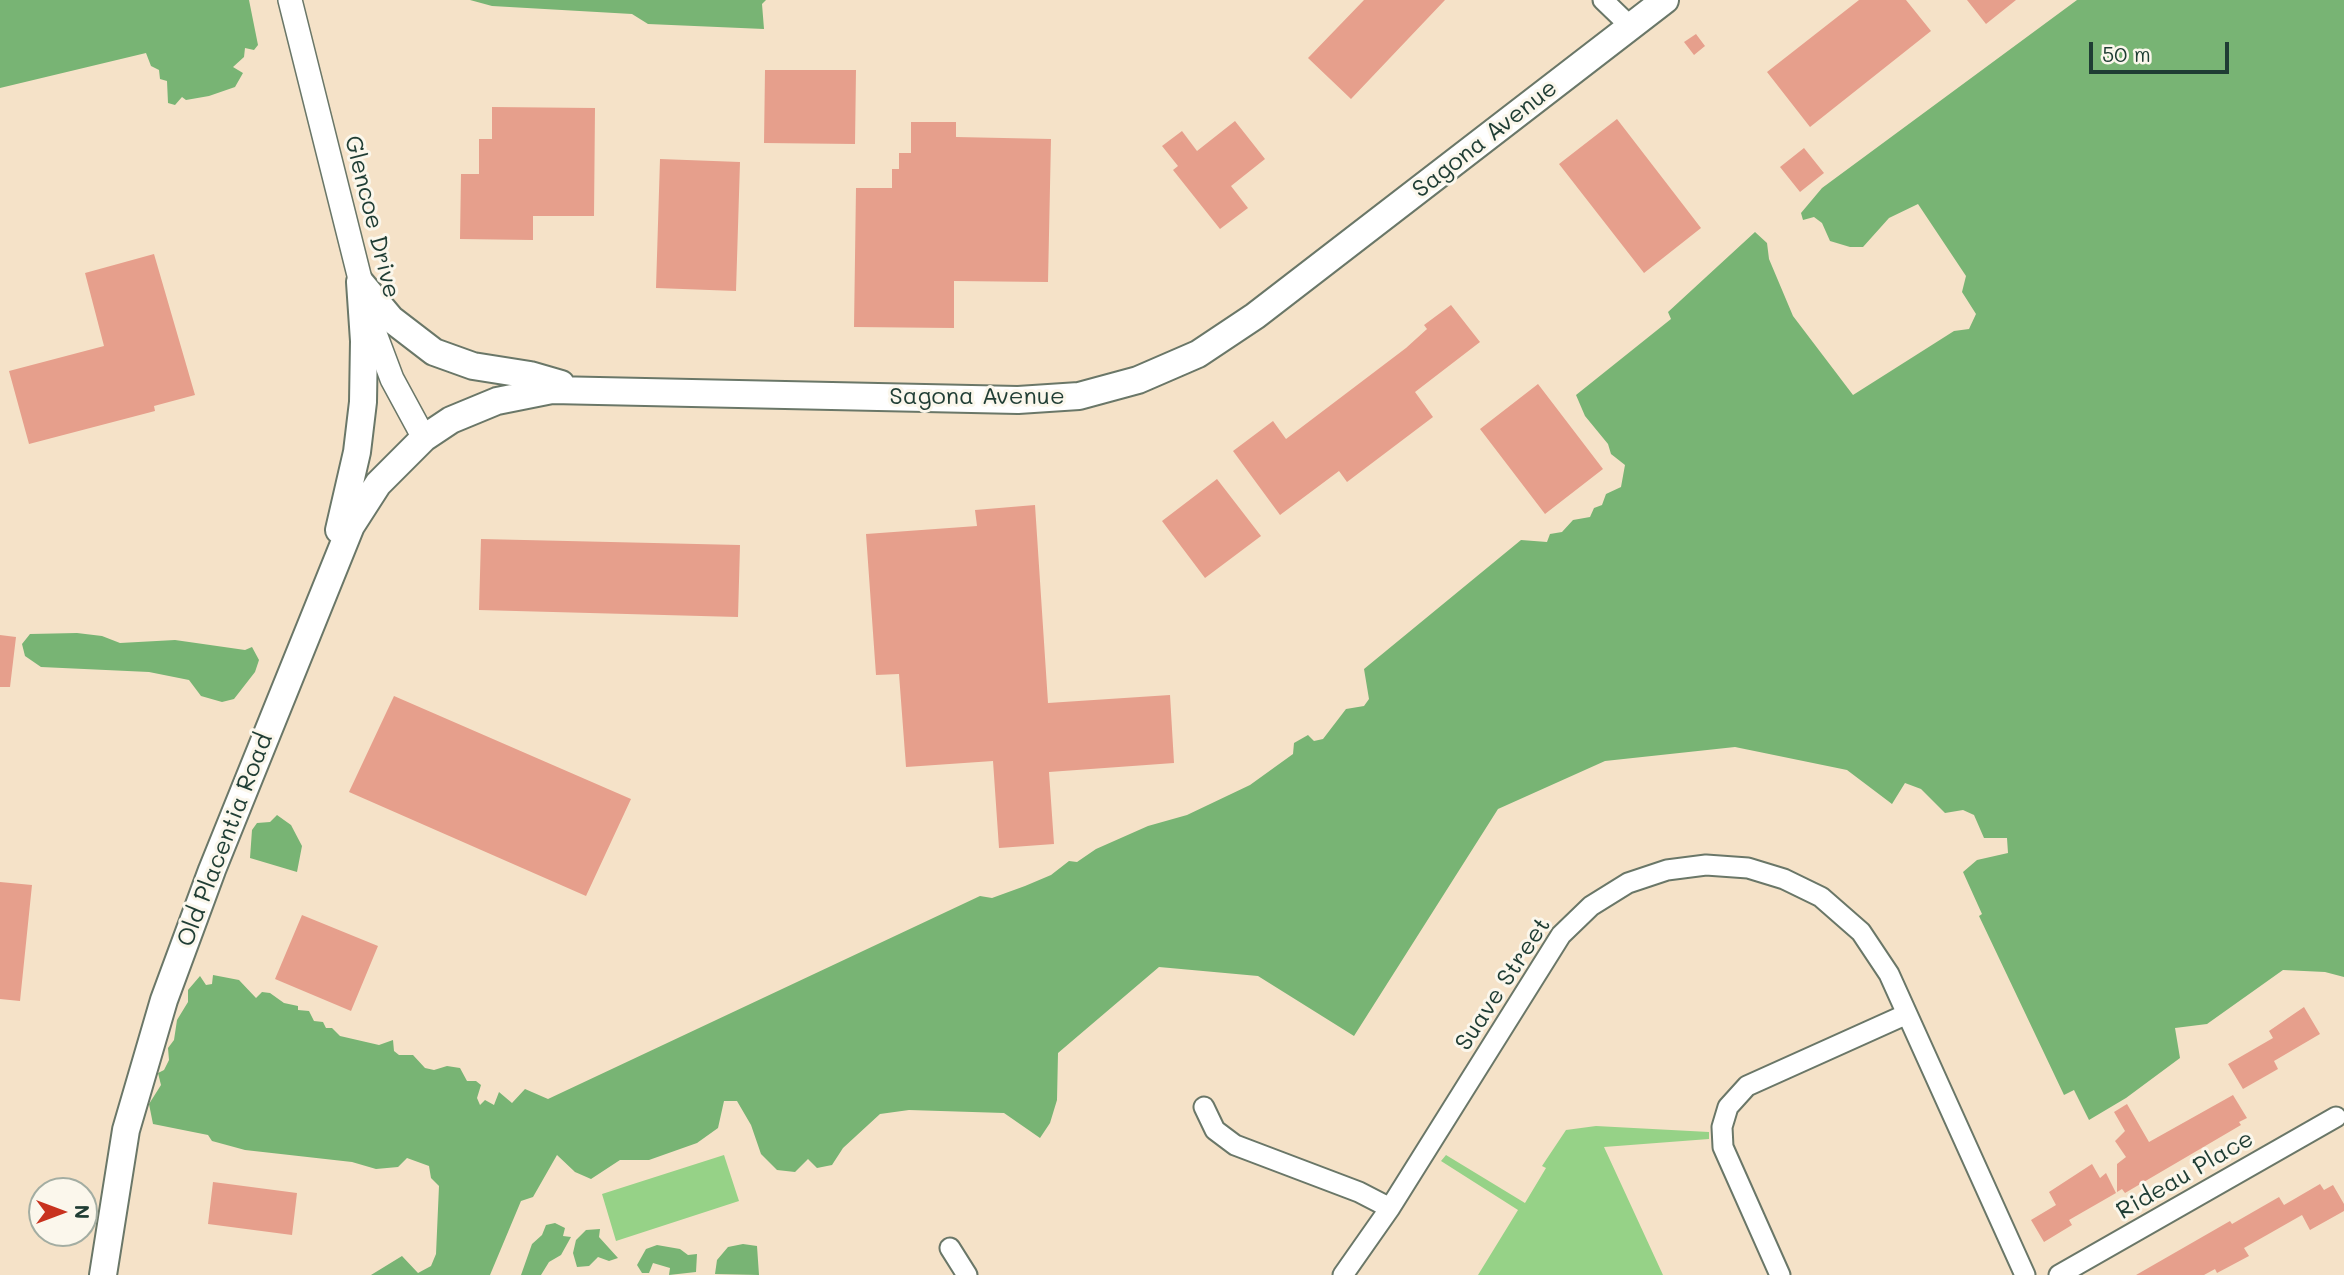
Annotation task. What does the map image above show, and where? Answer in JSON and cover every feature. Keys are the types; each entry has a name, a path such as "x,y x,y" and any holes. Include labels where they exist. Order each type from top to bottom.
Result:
{"main road":[{"name":"Sagona Avenue","path":"425,438 451,420 496,401 533,392 573,388 668,394 1018,400 1079,396 1138,380 1198,354 1255,316 1665,0"},
{"path":"360,282 391,318 435,352 473,366 530,375 573,388"},
{"path":"334,564 357,452 363,402 365,363 360,282"},
{"name":"Old Placentia Road","path":"103,1275 126,1130 164,1000 212,870 334,564 368,497 389,470 425,438"}],"street":[{"name":"Glencoe Drive","path":"290,0 360,282 384,360 425,438"},
{"path":"1603,0 1631,27"},
{"name":"Suave Street","path":"1343,1275 1390,1208 1561,935 1608,894 1648,875 1686,866 1727,865 1766,872 1803,887 1836,909 1861,932 1880,959 1907,1014 2025,1275"},
{"path":"1780,1275 1723,1147 1722,1127 1728,1107 1747,1086 1907,1014"},
{"path":"1204,1108 1215,1130 1236,1145 1359,1192 1390,1208"},
{"name":"Rideau Place","path":"2059,1275 2336,1117"},
{"path":"950,1248 967,1275"}],"green space":[{"path":"0,0 249,0 258,45 254,50 245,48 244,57 233,67 243,73 235,87 209,96 186,100 182,97 175,105 168,103 167,81 160,79 159,70 151,66 146,53 0,88"},
{"path":"470,0 766,0 762,4 764,29 648,24 632,14 492,6"},
{"path":"2077,0 2344,0 2344,977 2325,972 2283,970 2207,1024 2175,1028 2180,1058 2126,1098 2089,1120 2074,1090 2064,1095 1979,916 1982,914 1963,872 1977,860 2008,853 2007,838 1984,838 1974,815 1963,810 1945,813 1921,789 1905,783 1892,804 1847,770 1735,747 1605,761 1498,809 1354,1036 1258,976 1159,967 1058,1053 1057,1100 1050,1123 1040,1138 1004,1113 909,1110 880,1114 843,1148 832,1165 817,1168 808,1159 795,1172 777,1170 761,1154 751,1125 737,1101 724,1101 718,1128 697,1143 649,1160 620,1160 591,1179 575,1172 557,1155 533,1197 521,1201 490,1275 371,1275 402,1256 418,1273 431,1266 436,1254 439,1186 431,1178 429,1166 407,1158 398,1167 376,1169 352,1162 245,1150 212,1141 208,1135 153,1124 149,1104 161,1085 158,1073 164,1070 169,1060 168,1048 174,1040 177,1020 188,1002 188,990 200,976 206,985 212,984 213,975 239,980 256,998 262,992 270,993 284,1003 298,1006 298,1010 309,1011 314,1021 323,1022 326,1028 332,1028 340,1036 379,1045 393,1040 394,1051 399,1055 413,1055 425,1068 460,1068 467,1081 476,1081 481,1085 477,1098 480,1105 485,1100 494,1105 499,1092 512,1103 525,1089 548,1099 980,896 992,898 1025,886 1051,875 1069,861 1077,862 1096,849 1148,826 1187,815 1250,785 1293,754 1294,743 1308,735 1314,741 1323,739 1346,709 1364,706 1369,699 1364,669 1521,540 1547,542 1550,534 1562,532 1573,520 1590,517 1594,508 1602,505 1606,494 1621,487 1625,465 1611,454 1608,444 1585,416 1576,395 1671,319 1668,312 1755,232 1767,243 1769,259 1793,316 1853,395 1954,331 1969,329 1976,314 1962,292 1966,276 1918,204 1889,218 1863,247 1850,247 1830,241 1822,223 1814,217 1803,220 1801,213 1822,188"},
{"path":"77,633 102,636 120,643 175,640 245,650 252,647 259,660 255,672 234,699 222,702 201,696 189,680 149,672 41,667 25,656 22,644 30,634"},
{"path":"277,815 291,825 302,846 297,872 250,858 252,830 257,823 270,822"},
{"path":"1596,1126 1709,1132 1709,1139 1604,1147 1663,1275 1478,1275 1518,1210 1441,1161 1446,1155 1525,1203 1546,1168 1542,1166 1566,1130"},
{"path":"724,1155 739,1201 616,1241 602,1194"},
{"path":"555,1223 565,1228 563,1236 571,1237 561,1255 549,1262 541,1275 521,1275 532,1244 542,1235 546,1225"},
{"path":"600,1229 599,1237 618,1258 609,1261 598,1257 589,1266 577,1267 573,1253 576,1240 586,1230"},
{"path":"743,1244 757,1246 759,1275 715,1274 717,1260 728,1247"},
{"path":"657,1245 680,1249 688,1255 697,1254 696,1272 669,1275 670,1268 653,1263 649,1273 642,1273 637,1265 646,1249"}],"building":[{"path":"1364,0 1445,0 1351,99 1308,58"},
{"path":"1859,0 1906,0 1931,31 1810,127 1767,72"},
{"path":"1967,0 2016,0 1986,24"},
{"path":"1696,34 1705,46 1694,55 1684,42"},
{"path":"765,70 856,70 855,144 764,143"},
{"path":"492,107 595,108 594,216 533,216 533,240 460,239 461,174 479,174 479,139 492,139"},
{"path":"1617,119 1701,228 1644,273 1559,164"},
{"path":"1235,121 1265,159 1231,186 1248,208 1220,229 1173,170 1178,166 1162,146 1182,131 1197,151"},
{"path":"911,122 956,122 956,137 1051,139 1048,282 954,281 954,328 854,327 856,188 892,188 892,169 899,169 899,153 911,153"},
{"path":"1804,148 1824,173 1800,192 1780,167"},
{"path":"660,159 740,162 736,291 656,288"},
{"path":"154,254 195,395 154,406 155,411 29,444 9,371 104,346 85,273"},
{"path":"1451,305 1480,342 1415,392 1433,417 1347,482 1339,471 1280,515 1233,451 1273,421 1286,439 1406,348 1427,329 1424,325"},
{"path":"1538,384 1603,469 1545,514 1480,429"},
{"path":"1217,479 1261,536 1205,578 1162,521"},
{"path":"1035,505 1048,703 1170,695 1174,763 1049,772 1054,844 999,848 993,761 906,767 899,674 876,675 866,534 977,526 975,510"},
{"path":"481,539 740,545 738,617 479,610"},
{"path":"0,635 16,637 10,687 0,687"},
{"path":"394,696 631,799 586,896 349,792"},
{"path":"0,882 32,885 20,1001 0,999"},
{"path":"302,915 378,946 351,1011 275,979"},
{"path":"2304,1007 2320,1034 2274,1061 2278,1069 2243,1089 2228,1064 2273,1038 2269,1031"},
{"path":"2233,1095 2247,1118 2239,1122 2241,1125 2125,1193 2122,1189 2117,1192 2117,1164 2126,1157 2115,1141 2125,1131 2114,1112 2127,1104 2149,1142"},
{"path":"2092,1164 2100,1178 2106,1173 2116,1193 2069,1220 2072,1225 2044,1242 2031,1220 2056,1205 2049,1192"},
{"path":"213,1182 297,1193 292,1235 208,1224"},
{"path":"2320,1184 2324,1190 2333,1185 2344,1204 2344,1211 2310,1230 2302,1215 2244,1248 2249,1256 2217,1273 2215,1269 2204,1275 2136,1275 2230,1221 2232,1224 2279,1197 2284,1205"}]}
